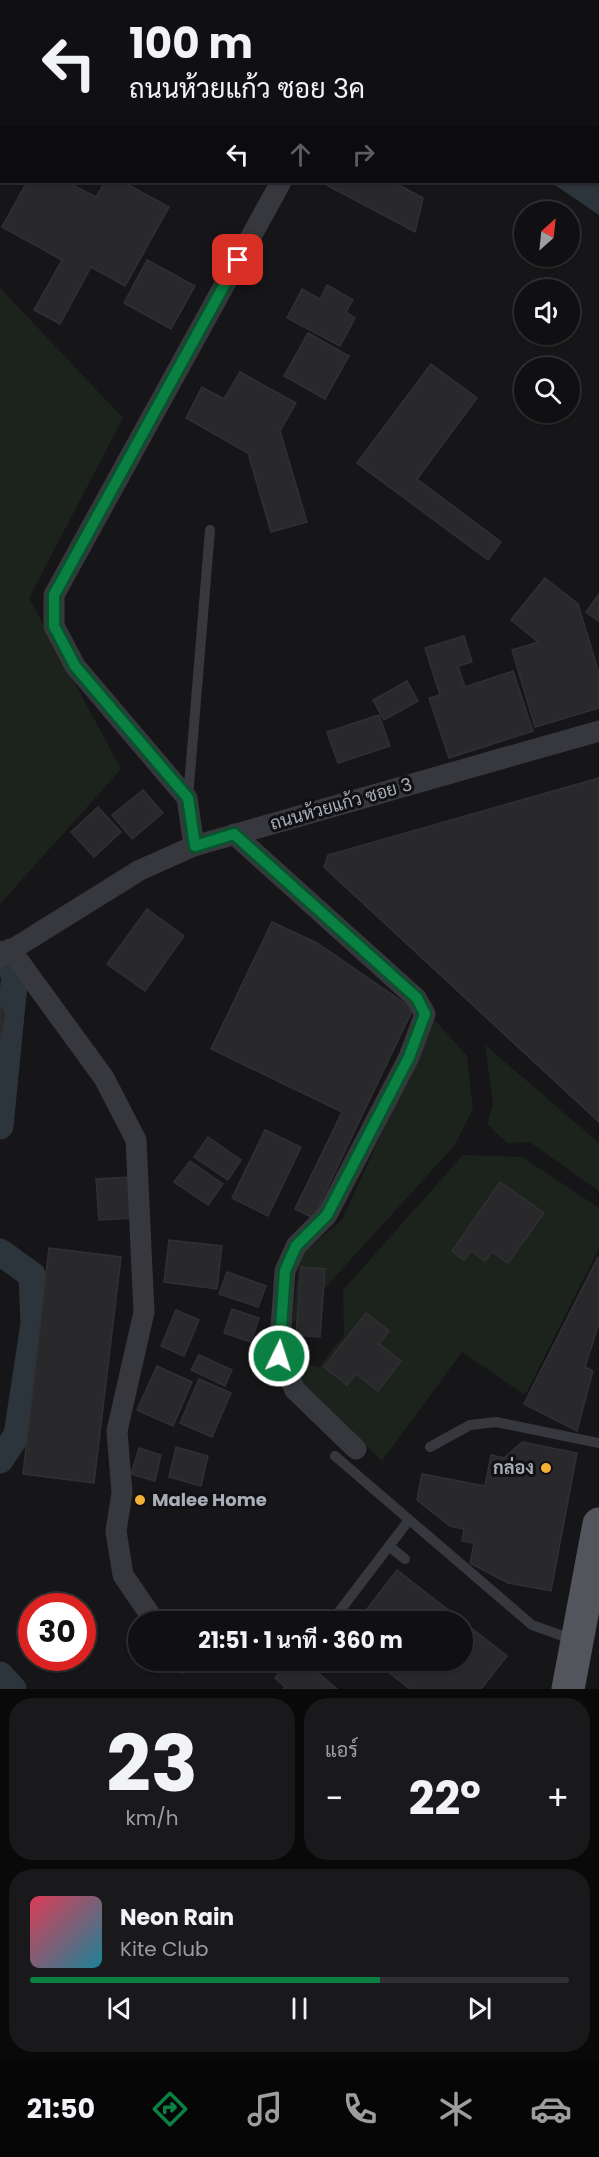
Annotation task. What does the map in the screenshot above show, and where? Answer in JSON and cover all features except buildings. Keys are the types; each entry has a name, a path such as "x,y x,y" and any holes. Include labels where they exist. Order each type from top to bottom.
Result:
{"main road":[{"path":"568,1689 599,1524"}],"street":[{"path":"195,846 188,798 75,666 54,626 54,595 280,183"},
{"name":"ถนนห้วยแก้ว ซอย 3","path":"5,953 140,870 195,846 599,731"},
{"path":"234,834 417,998 425,1014 409,1057 327,1215 296,1246 285,1271 279,1356 295,1390 356,1449"},
{"path":"5,953 104,1078 136,1140 144,1312 117,1431 122,1492 116,1531 123,1575 148,1611"}],"lane":[{"path":"188,798 210,530"},
{"path":"430,1447 470,1425 496,1422 599,1443"},
{"path":"335,1456 532,1625 577,1641"},
{"path":"340,1611 409,1520"},
{"path":"389,1546 405,1559"}],"shaded area":[{"path":"556,183 599,183 599,215 555,185"},
{"path":"0,288 123,418 29,598 121,769 0,904"},
{"path":"434,1019 467,1056 473,1109 454,1146 292,1324 300,1255 342,1220"},
{"path":"485,1045 599,1143 599,1191 530,1142 507,1143 487,1124 493,1104"},
{"path":"463,1155 522,1157 599,1208 599,1248 525,1395 462,1352 382,1461 301,1383 293,1361 319,1367 344,1335 343,1290"}],"waterway":[{"path":"0,954 15,974 0,1126"},
{"path":"0,1252 32,1275 34,1324 17,1435 0,1460"},
{"path":"0,1675 13,1689"}],"place":[{"name":"กล่อง","path":"546,1468"},
{"name":"Malee Home","path":"140,1500"}],"route":[{"path":"238,260 54,595 54,626 75,666 188,798 195,846 234,834 417,998 425,1014 409,1057 327,1215 296,1246 285,1271 279,1356"}]}
